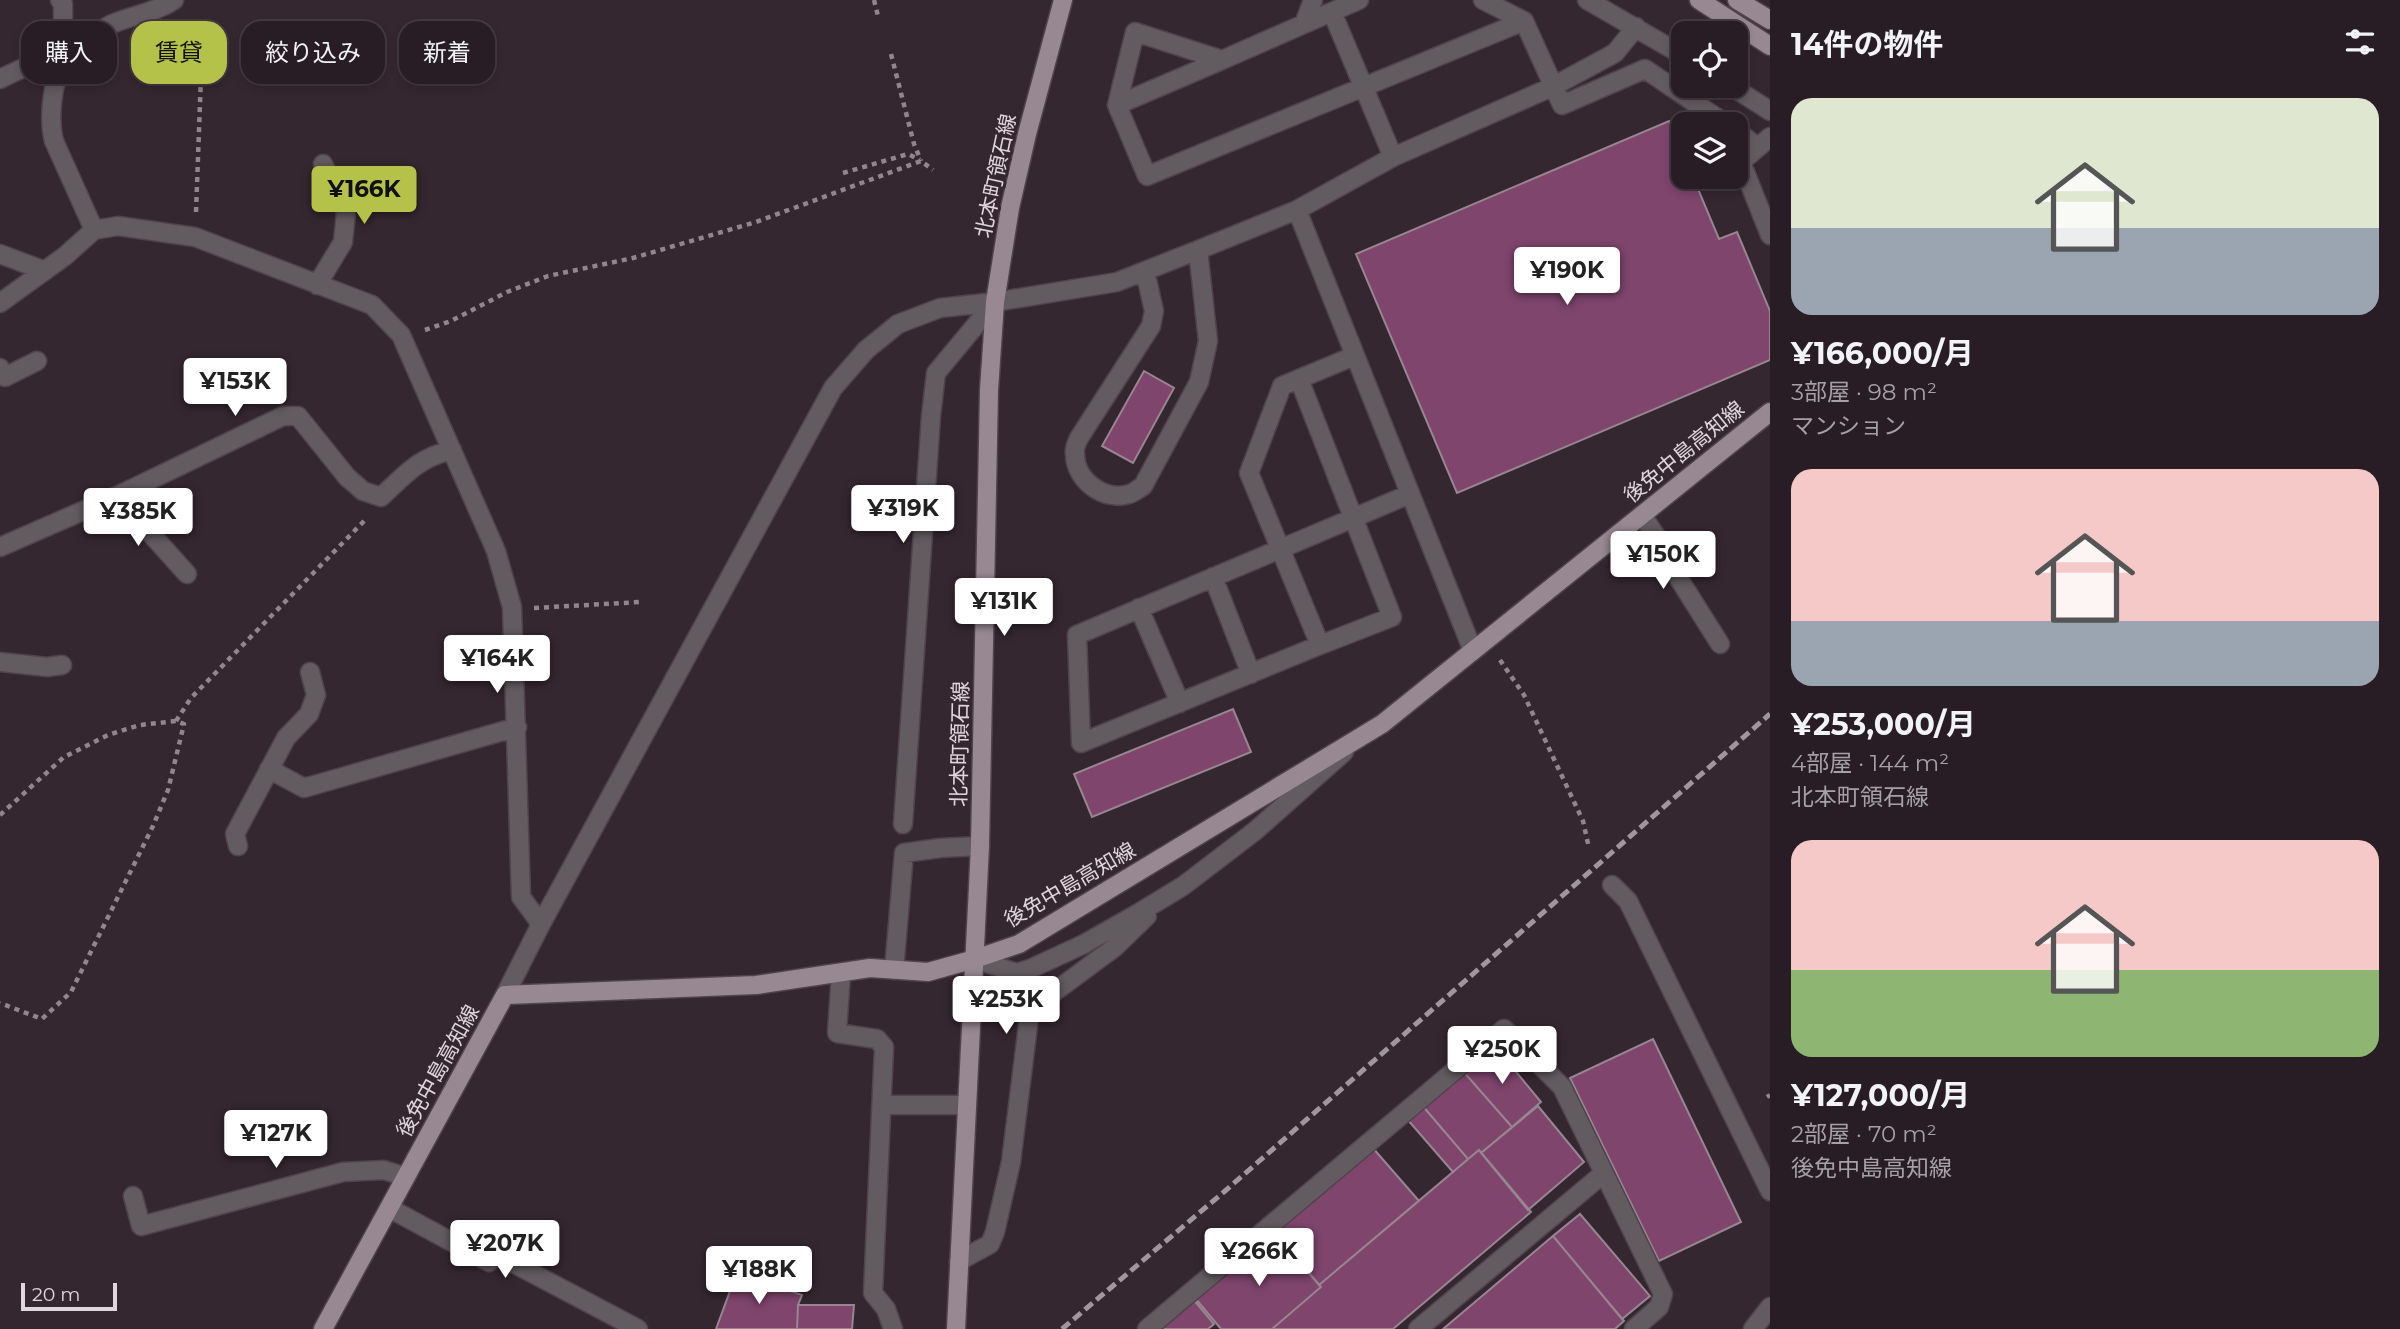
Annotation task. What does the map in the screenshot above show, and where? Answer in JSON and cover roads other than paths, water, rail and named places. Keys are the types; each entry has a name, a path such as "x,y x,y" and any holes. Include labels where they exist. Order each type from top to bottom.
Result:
{"main road":[{"name":"北本町領石線","path":"956,1329 980,846 989,390 995,302 1010,208 1063,0"},
{"path":"1699,0 1770,46"},
{"path":"1737,0 1770,20"},
{"name":"後免中島高知線","path":"323,1329 505,995 756,985 870,968 928,972 1019,944 1382,724 1770,412"}],"street":[{"path":"60,0 63,5 63,21"},
{"path":"117,22 152,11 174,0"},
{"path":"1304,24 1313,0"},
{"path":"1117,105 1359,0"},
{"path":"1483,0 1524,21 1562,105 1645,69 1708,112"},
{"path":"1587,0 1671,48"},
{"path":"1332,12 1393,157"},
{"path":"1222,60 1135,33 1117,105 1147,176 1524,21"},
{"path":"505,995 833,388 866,350 898,324 940,308 1117,282 1297,210 1393,157 1552,87 1615,52 1636,27"},
{"path":"0,79 21,68"},
{"path":"56,84 50,127 94,230"},
{"path":"1748,97 1770,111"},
{"path":"1764,142 1741,162 1770,235"},
{"path":"317,285 343,242 346,212 323,164"},
{"path":"1297,210 1410,494 1480,645"},
{"path":"0,303 45,271 94,230 118,226 195,237 372,305 401,335 496,551 512,607 521,897 541,924"},
{"path":"1146,271 1154,311 1151,326 1079,438 1074,454 1088,485 1107,495 1129,494 1143,486 1199,382 1208,341 1198,250"},
{"path":"0,254 45,271"},
{"path":"903,824 936,373 995,302"},
{"path":"1321,645 1249,473 1282,386 1354,356"},
{"path":"0,369 5,377 37,361"},
{"path":"1299,379 1353,516 1392,617 1082,743 1077,635 1353,516 1410,494"},
{"path":"0,547 117,496 283,416 298,416 347,477 363,491 381,497 417,464 432,455 452,450"},
{"path":"117,496 187,574"},
{"path":"1642,515 1674,563 1679,579 1720,644"},
{"path":"1213,577 1251,674"},
{"path":"1139,608 1180,703"},
{"path":"0,662 47,667 62,665"},
{"path":"238,846 235,834 269,769 286,738 309,713 316,695 310,672"},
{"path":"269,769 304,788 517,727"},
{"path":"975,959 1016,973 1030,970 1084,944 1172,892 1255,831 1362,736"},
{"path":"894,970 904,853 980,846"},
{"path":"1612,885 1628,901 1770,1191"},
{"path":"959,1269 990,1244 995,1232 1011,1162 1029,1017 1042,1001 1115,947 1172,892"},
{"path":"841,973 836,1033 877,1039 884,1046 873,1293 886,1309 893,1329"},
{"path":"1147,1329 1504,1028 1562,1087 1663,1294 1659,1307 1634,1329"},
{"path":"882,1105 967,1105"},
{"path":"133,1196 141,1226 343,1172 384,1170 406,1177"},
{"path":"1418,1329 1604,1173"},
{"path":"389,1208 489,1262 498,1255 638,1329"},
{"path":"1753,1329 1770,1307"}],"railway":[{"path":"1062,1329 1225,1191 1770,714"}]}
